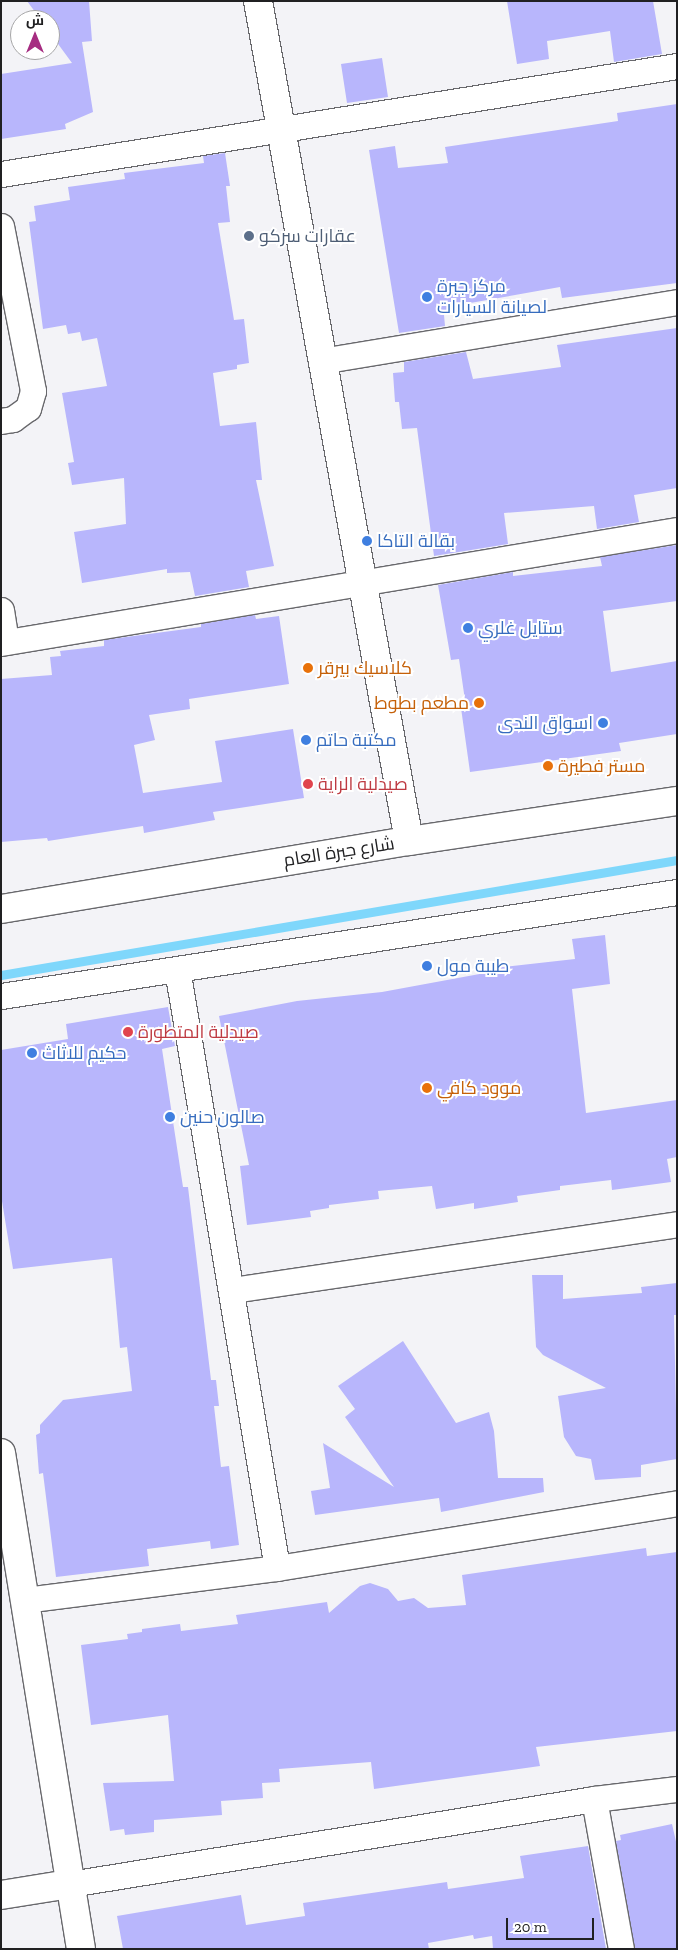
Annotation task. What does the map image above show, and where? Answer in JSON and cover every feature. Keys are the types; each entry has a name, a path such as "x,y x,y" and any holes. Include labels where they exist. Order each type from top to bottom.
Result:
{"street":[{"path":"258,1 282,129 321,362 409,841"},
{"path":"1,174 677,66"},
{"path":"1,226 33,391 28,408 13,419 1,421"},
{"path":"321,362 677,302"},
{"path":"1,610 3,643 677,530"},
{"name":"شارع جبرة العام","path":"1,909 409,841 677,802"},
{"path":"1,996 677,892"},
{"path":"177,969 232,1290 276,1568"},
{"path":"232,1290 677,1224"},
{"path":"1,1452 81,1949"},
{"path":"24,1600 276,1568 677,1503"},
{"path":"1,1895 594,1799 677,1789"},
{"path":"594,1799 621,1949"}],"building":[{"path":"27,1 89,1 92,41 82,42 93,112 65,124 66,129 1,139 1,74 72,63 60,47 60,10 34,10"},
{"path":"507,1 653,1 662,54 614,62 610,31 547,41 549,59 517,64"},
{"path":"382,58 388,97 347,103 341,64"},
{"path":"677,104 677,283 562,298 560,287 459,305 460,313 444,315 445,326 399,333 369,150 395,146 398,168 448,163 445,147 618,121 617,113"},
{"path":"225,153 230,186 226,186 230,222 218,223 234,320 244,319 249,363 237,365 237,369 213,373 220,426 256,422 262,480 256,480 274,566 246,571 249,587 195,596 190,572 167,573 167,569 82,583 74,532 126,524 124,478 72,485 68,463 74,462 62,393 107,386 97,338 82,341 80,332 68,334 66,325 43,329 29,222 36,221 34,206 70,200 68,187 125,179 124,173 204,163 203,156"},
{"path":"677,328 677,488 634,495 639,522 597,529 594,506 504,513 508,544 434,556 417,428 402,429 399,402 395,402 393,373 404,372 404,362 466,352 473,379 561,367 557,345"},
{"path":"677,545 677,601 603,611 611,672 677,661 677,734 619,743 621,751 470,772 461,708 466,707 459,659 451,660 438,585 513,572 513,576 602,566 600,557"},
{"path":"255,615 256,619 279,616 289,684 189,699 190,709 149,715 155,740 134,745 143,793 222,782 215,741 293,729 304,798 213,812 215,820 144,833 143,826 48,841 47,838 1,842 1,679 52,675 50,657 61,656 60,651 104,646 104,640 201,627 201,624"},
{"path":"605,935 610,984 572,989 586,1113 677,1100 677,1157 667,1159 671,1182 612,1190 611,1180 560,1186 560,1190 517,1196 518,1202 474,1209 474,1203 436,1209 432,1186 378,1191 379,1199 329,1205 329,1208 310,1211 311,1217 247,1225 240,1166 249,1165 219,1016 297,1001 382,992 485,973 485,969 575,959 572,939"},
{"path":"168,1007 175,1046 162,1049 183,1187 188,1187 211,1380 216,1380 219,1406 214,1406 221,1467 229,1466 239,1545 211,1549 210,1541 147,1549 149,1566 56,1577 43,1473 39,1474 36,1435 40,1433 40,1425 63,1400 132,1391 127,1347 120,1348 112,1258 13,1269 1,1195 1,1050 68,1039 66,1024"},
{"path":"532,1275 563,1275 563,1299 642,1293 641,1287 677,1283 677,1315 674,1315 677,1459 641,1465 641,1477 595,1480 591,1459 576,1456 564,1437 558,1396 606,1388 543,1355 536,1347"},
{"path":"403,1341 456,1423 489,1412 494,1431 498,1478 543,1478 544,1492 441,1512 439,1498 315,1515 311,1491 330,1488 323,1443 394,1487 345,1417 355,1409 338,1386"},
{"path":"646,1548 647,1556 677,1552 677,1731 536,1747 540,1766 374,1789 371,1762 279,1769 280,1782 262,1783 263,1798 221,1801 222,1815 154,1820 154,1832 125,1835 124,1829 110,1831 103,1783 174,1781 168,1715 91,1725 81,1645 128,1639 127,1634 142,1632 142,1629 180,1624 181,1631 238,1624 236,1615 327,1602 329,1613 360,1586 370,1583 388,1589 398,1601 414,1598 428,1608 466,1605 462,1575"},
{"path":"672,1824 677,1846 677,1949 635,1949 616,1841 621,1840 620,1835"},
{"path":"588,1846 606,1949 493,1949 492,1936 474,1939 473,1935 428,1943 429,1949 123,1949 117,1916 241,1895 246,1925 305,1916 303,1903 447,1882 448,1889 524,1878 520,1856"}],"waterway":[{"path":"1,975 677,860"}],"place":[{"name":"عقارات سركو","path":"249,236"},
{"name":"مركز جبرة لصيانة السيارات","path":"427,297"},
{"name":"بقالة التاكا","path":"367,541"},
{"name":"ستايل غلري","path":"468,628"},
{"name":"كلاسيك بيرقر","path":"308,668"},
{"name":"مطعم بطوط","path":"479,703"},
{"name":"اسواق الندى","path":"603,723"},
{"name":"مكتبة حاتم","path":"306,740"},
{"name":"مستر فطيرة","path":"548,766"},
{"name":"صيدلية الراية","path":"308,784"},
{"name":"طيبة مول","path":"427,966"},
{"name":"صيدلية المتطورة","path":"128,1032"},
{"name":"حكيم للاثاث","path":"32,1053"},
{"name":"موود كافي","path":"427,1088"},
{"name":"صالون حنين","path":"170,1117"}]}
